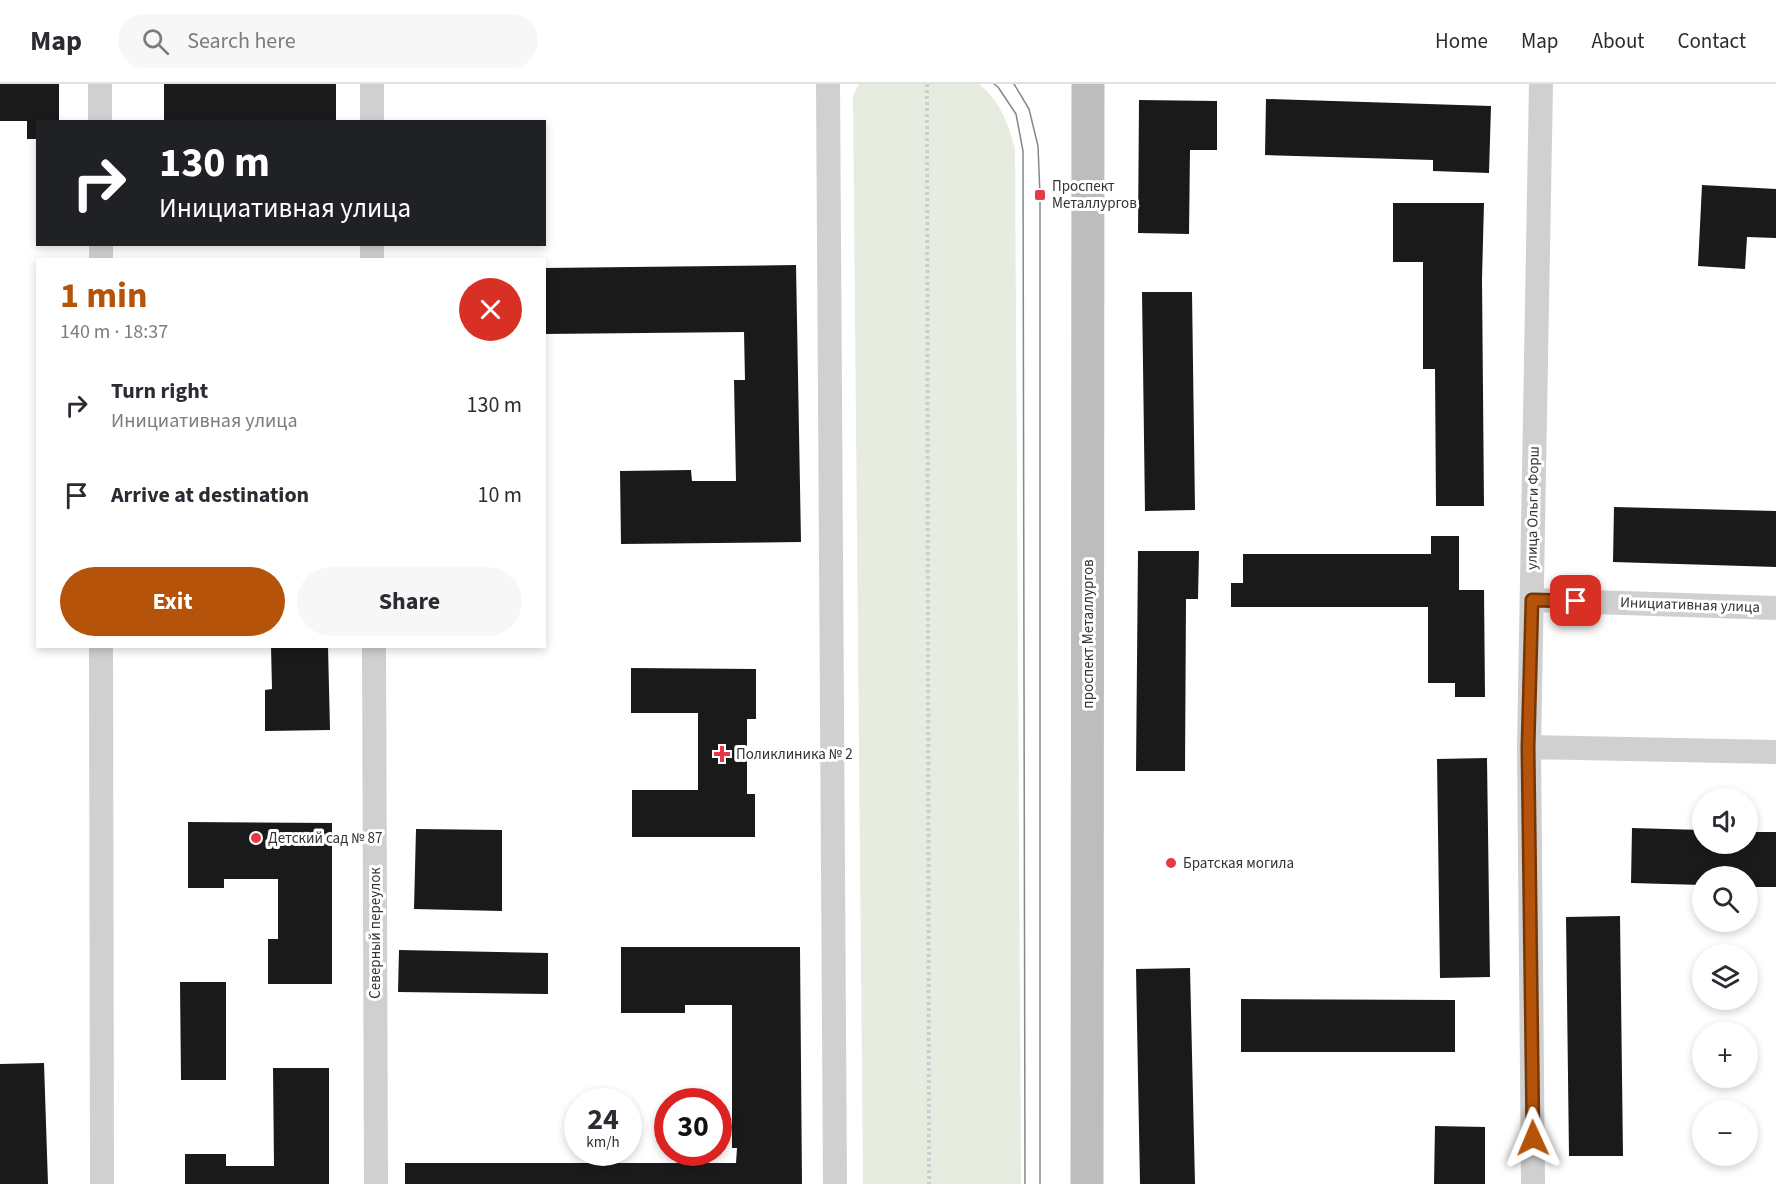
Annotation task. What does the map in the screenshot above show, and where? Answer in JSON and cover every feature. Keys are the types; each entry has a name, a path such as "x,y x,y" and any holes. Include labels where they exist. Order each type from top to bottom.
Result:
{"main road":[{"name":"проспект Металлургов","path":"1087,1184 1088,84"}],"street":[{"path":"100,84 100,120"},
{"path":"372,84 372,120"},
{"path":"828,84 836,1184"},
{"name":"улица Ольги Форш","path":"1533,1184 1528,747 1541,84"},
{"name":"Инициативная улица","path":"1532,600 1776,608"},
{"path":"101,648 102,1184"},
{"name":"Северный переулок","path":"374,648 376,1184"},
{"path":"1528,747 1776,752"}],"path":[{"path":"927,84 929,1184"}],"shaded area":[{"path":"859,84 979,84 998,105 1015,149 1021,1184 863,1184 853,96"}],"building":[{"path":"0,84 59,84 59,120 36,120 36,139 27,139 27,121 0,121"},
{"path":"164,84 336,84 336,120 164,120"},
{"path":"1266,99 1491,106 1489,173 1433,171 1433,160 1265,155"},
{"path":"1139,100 1217,101 1217,150 1190,150 1189,234 1138,233"},
{"path":"1702,185 1776,189 1776,238 1747,237 1745,269 1698,266"},
{"path":"1393,203 1484,203 1482,279 1484,506 1436,506 1435,369 1423,369 1423,262 1393,262"},
{"path":"796,265 801,542 621,544 620,471 691,470 692,481 736,481 734,380 745,380 744,332 546,334 546,268"},
{"path":"1142,292 1192,292 1195,510 1145,511"},
{"path":"1614,507 1776,511 1776,567 1613,562"},
{"path":"1431,536 1459,536 1459,590 1484,590 1485,697 1455,697 1455,683 1428,683 1428,607 1231,607 1231,583 1243,583 1243,554 1431,554"},
{"path":"1138,551 1199,551 1198,599 1186,599 1185,771 1136,771"},
{"path":"271,648 328,648 330,730 265,731 265,690 272,689"},
{"name":"Поликлиника № 2","path":"631,668 756,669 756,719 747,719 747,794 755,794 755,837 632,837 632,790 698,790 698,713 631,713"},
{"path":"1487,758 1490,977 1440,978 1437,759"},
{"path":"188,822 332,823 332,984 268,984 268,939 278,939 278,879 224,879 224,888 188,888"},
{"path":"1632,828 1692,830 1692,854 1758,854 1758,832 1776,832 1776,887 1758,887 1758,866 1692,866 1692,885 1631,883"},
{"path":"416,829 502,830 502,911 414,909"},
{"path":"1620,916 1623,1156 1569,1156 1566,917"},
{"path":"621,947 800,947 802,1184 405,1184 405,1163 564,1163 564,1166 642,1166 642,1163 654,1163 654,1166 732,1166 732,1163 736,1163 737,1148 732,1148 732,1005 685,1005 685,1013 621,1013"},
{"path":"399,950 548,953 548,994 398,992"},
{"path":"1190,968 1195,1184 1140,1184 1136,969"},
{"path":"180,982 226,982 226,1080 181,1080"},
{"path":"1241,999 1455,1000 1455,1052 1241,1052"},
{"path":"44,1063 48,1184 0,1184 0,1064"},
{"path":"273,1068 329,1068 329,1184 185,1184 185,1154 226,1154 226,1166 274,1166"},
{"path":"1435,1126 1485,1127 1485,1184 1434,1184"}],"tram line":[{"path":"994,84 1016,114 1023,151 1025,1184"},
{"path":"1014,84 1029,109 1038,146 1040,195 1040,1184"}],"place":[{"name":"Проспект Металлургов","path":"1040,195"},
{"name":"Поликлиника № 2","path":"722,754"},
{"name":"Детский сад № 87","path":"256,838"},
{"name":"Братская могила","path":"1171,863"}],"route":[{"path":"1533,1138 1528,747 1532,600 1576,601"}]}
